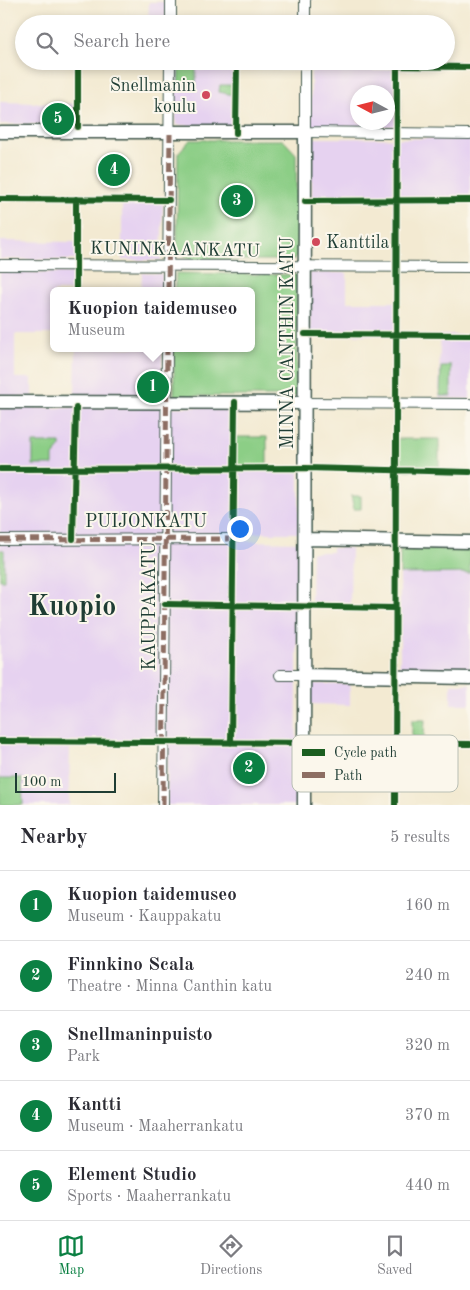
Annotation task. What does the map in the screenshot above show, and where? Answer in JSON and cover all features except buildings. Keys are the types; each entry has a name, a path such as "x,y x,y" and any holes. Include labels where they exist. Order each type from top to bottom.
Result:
{"main road":[{"path":"0,132 170,134 305,132"},
{"name":"MINNA CANTHIN KATU","path":"305,132 305,735"},
{"path":"0,402 167,405 304,403"},
{"path":"305,539 470,542"},
{"path":"305,675 470,678"},
{"name":"MINNA CANTHIN KATU","path":"304,792 304,805"}],"street":[{"path":"171,0 171,15"},
{"path":"305,0 305,15"},
{"path":"168,287 170,70"},
{"name":"MINNA CANTHIN KATU","path":"305,70 305,132"},
{"path":"305,132 470,134"},
{"name":"KUNINKAANKATU","path":"0,265 470,268"},
{"name":"KAUPPAKATU","path":"164,805 168,352"},
{"path":"304,403 470,404"},
{"name":"PUIJONKATU","path":"0,540 233,538"},
{"path":"280,675 305,675"}],"shaded area":[{"path":"149,2 166,2 166,15 148,15"},
{"name":"Snellmanin koulu","path":"176,70 237,70 236,127 176,125"},
{"path":"311,70 397,70 396,126 395,85 350,85 350,126 311,126"},
{"path":"0,102 78,104 78,124 0,124"},
{"path":"312,138 470,139 470,200 396,200 395,197 312,197"},
{"path":"122,201 163,202 161,260 122,260"},
{"path":"0,241 76,242 76,260 0,259"},
{"path":"0,272 76,273 76,287 50,287 50,334 15,334 15,378 32,378 32,397 0,397"},
{"path":"142,273 162,274 162,287 141,287"},
{"path":"310,273 347,273 347,302 396,302 396,335 310,334"},
{"path":"440,335 470,335 470,399 439,398"},
{"path":"76,352 162,352 162,396 75,398"},
{"path":"235,407 234,467 299,468 299,533 233,533 233,541 298,542 297,735 292,735 292,792 296,792 296,805 167,805 168,741 70,741 69,805 0,805 0,408"},
{"path":"332,548 351,548 350,604 311,603 312,552 332,552"},
{"path":"470,573 470,670 400,670 400,574"},
{"path":"310,684 350,684 350,705 310,704"},
{"path":"451,684 470,684 470,704 451,704"}],"green space":[{"path":"179,70 196,70 196,87 178,87"},
{"path":"220,85 234,85 234,95 219,92"},
{"path":"190,140 283,140 296,154 297,256 293,260 189,260 177,248 178,153"},
{"path":"176,273 297,275 297,396 174,396 174,352 255,352 255,287 175,287"},
{"path":"451,365 451,396 440,396 441,367 447,367"},
{"path":"234,437 267,437 267,468 234,467"},
{"path":"396,439 439,439 439,471 396,470"},
{"path":"33,443 60,443 60,448 53,456 53,465 33,465"},
{"path":"351,496 361,496 361,509 354,509"},
{"path":"470,549 470,573 400,574 400,550"},
{"path":"0,550 4,550 4,580 0,580"},
{"path":"412,720 425,720 424,735 412,735"},
{"path":"0,778 22,778 23,805 0,805"}],"marked path":[{"path":"168,287 170,134"},
{"path":"163,805 167,352"},
{"path":"0,540 233,539"}],"cycle path":[{"path":"455,67 470,67"},
{"path":"78,70 78,127"},
{"path":"236,133 237,70"},
{"path":"395,735 397,70"},
{"path":"0,199 169,200"},
{"path":"76,199 76,287"},
{"path":"305,201 470,200"},
{"path":"305,334 470,335"},
{"path":"231,743 235,402"},
{"path":"73,539 76,408"},
{"path":"0,469 305,468 470,472"},
{"path":"165,604 395,608"},
{"path":"0,741 292,743"},
{"path":"458,744 470,744"},
{"path":"395,792 395,805"}],"place":[{"name":"Snellmanin koulu","path":"206,95"},
{"name":"Element Studio","path":"58,119"},
{"name":"Kantti","path":"114,170"},
{"name":"Snellmaninpuisto","path":"237,201"},
{"name":"Kanttila","path":"316,242"},
{"name":"Kuopion taidemuseo","path":"153,387"},
{"name":"Finnkino Scala","path":"249,768"}],"district":[{"name":"Kuopio","path":"72,605"}]}
